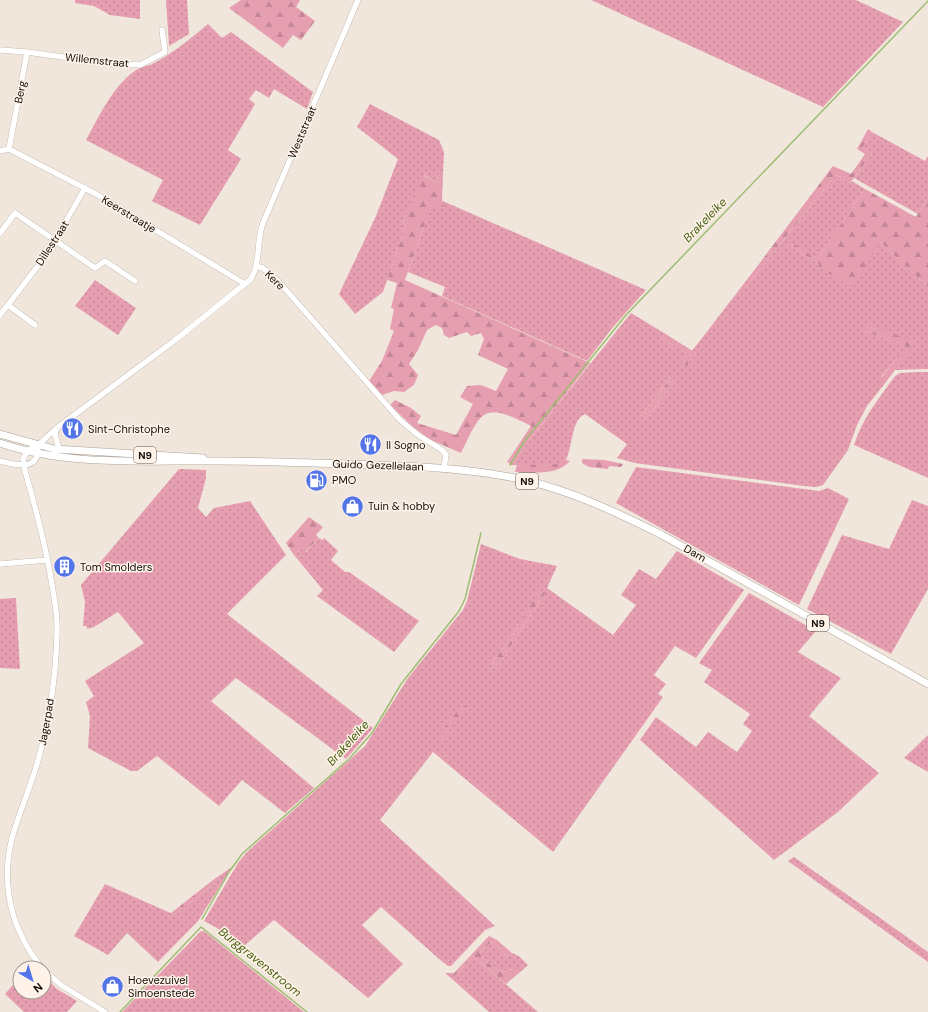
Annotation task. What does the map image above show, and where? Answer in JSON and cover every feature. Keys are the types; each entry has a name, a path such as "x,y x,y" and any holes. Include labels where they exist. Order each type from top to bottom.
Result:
{"main road":[{"name":"N9","path":"0,434 38,445"},
{"name":"N9","path":"0,443 38,454"},
{"name":"Guido Gezellelaan","path":"38,445 119,457 208,458 217,461 444,468"},
{"name":"Guido Gezellelaan","path":"38,454 74,459 109,456"},
{"name":"Dam","path":"444,468 525,480 618,513 674,542 928,684"}],"street":[{"name":"Weststraat","path":"256,266 258,240 261,227 358,0"},
{"name":"Willemstraat","path":"27,52 106,63 140,65 165,52 162,30"},
{"path":"0,50 27,52"},
{"name":"Berg","path":"9,149 27,52"},
{"path":"0,151 9,149"},
{"name":"Keerstraatje","path":"9,149 85,188 245,284"},
{"name":"Dillestraat","path":"0,315 54,245 55,240 85,188"},
{"path":"0,234 15,213 95,268 105,261 134,281"},
{"name":"Kere","path":"27,451 38,445 58,427 174,341 245,284 251,279 256,266 263,268 280,284 400,420 425,440 442,450 446,455 444,468"},
{"path":"8,305 35,325"},
{"path":"58,427 55,434 59,449"},
{"path":"0,461 24,466 31,464 38,454 38,445"},
{"path":"24,466 23,459 27,451"},
{"name":"Jagerpad","path":"24,466 48,560 58,624 47,724 40,754 11,839 6,877 9,902 17,930 26,947 36,960"},
{"path":"0,564 48,560"},
{"path":"52,977 61,985 105,1012"}],"green space":[{"path":"75,0 140,0 140,19 110,15 94,6 75,3"},
{"path":"166,0 187,0 189,34 169,46"},
{"path":"241,0 300,0 296,7 315,21 301,40 293,35 283,48 229,8"},
{"path":"591,0 856,0 903,22 823,107"},
{"path":"208,24 222,38 231,32 313,92 307,109 274,89 269,98 256,90 249,99 255,104 228,150 241,159 200,225 152,201 163,180 86,140 113,93 128,77 136,70 154,63 170,54"},
{"path":"370,104 439,140 444,152 443,174 438,174 437,183 424,175 403,220 407,222 383,292 355,314 339,294 376,216 398,159 357,127"},
{"path":"868,129 872,132 863,147 872,154 850,183 836,175 752,279 749,277 833,166 851,174 865,154 857,149"},
{"path":"872,132 925,161 928,156 928,197 918,214 854,178 872,154 863,147"},
{"path":"438,173 443,174 442,201 445,202 443,208 432,205 405,280 590,363 526,444 512,465 507,462 531,426 515,418 493,412 486,414 474,427 461,453 429,439 412,426 390,405 395,400 411,408 421,416 417,423 456,435 473,404 460,397 467,386 481,385 496,391 508,369 478,355 484,339 481,333 471,336 467,332 449,338 444,335 442,328 436,325 427,330 418,350 409,364 418,375 414,385 404,392 394,391 382,395 369,381 382,361 394,331 390,329 394,309 391,308 397,283 387,280 407,222 403,220 423,175 437,183"},
{"path":"836,175 850,183 852,181 865,189 817,259 791,243 789,245 819,264 818,266 880,242 928,287 928,369 895,370 915,342 868,326 865,332 907,346 881,377 886,382 867,406 857,425 848,450 823,485 816,487 804,486 635,463 617,458 627,444 585,414 580,417 574,429 569,452 564,463 556,465 512,465 526,444 631,313 664,333 661,338 687,354 682,362 687,365 696,353 692,351 749,277 752,279","holes":["671,377 676,380 646,419 641,416"]},
{"path":"865,189 916,217 928,197 928,287 880,242 852,288 818,267 819,264 789,245 791,242 817,259"},
{"path":"445,202 646,290 613,327 587,361 442,296 445,287 408,272 432,204 443,208"},
{"path":"95,280 136,308 118,335 75,306"},
{"path":"868,325 916,342 886,382 881,378 906,346 865,332"},
{"path":"664,333 696,353 687,366 682,362 686,354 661,338"},
{"path":"928,372 928,478 854,445 857,435 866,418 895,376 900,373"},
{"path":"672,376 676,380 646,419 641,416"},
{"path":"582,459 604,460 623,464 621,467 609,466 608,469 589,467 582,463"},
{"path":"566,460 570,461 565,466 552,471 515,472 517,465 560,464"},
{"path":"636,467 819,491 828,488 849,499 799,605 616,503"},
{"path":"179,469 206,470 206,478 198,508 206,517 214,508 250,501 286,555 227,614 373,728 346,759 236,678 211,701 314,788 285,813 242,780 219,806 157,756 137,771 131,771 88,748 90,716 86,702 94,696 85,681 144,643 118,612 94,627 87,629 87,626 83,626 85,602 81,585"},
{"path":"912,500 928,506 928,589 891,654 807,609 842,535 889,549"},
{"path":"309,517 323,527 316,535 319,538 305,552 302,548 294,555 286,543"},
{"path":"319,538 322,540 324,538 338,551 331,560 345,572 349,572 419,621 394,652 317,596 323,590 294,555 302,548 306,552"},
{"path":"481,544 520,559 557,566 547,588 613,635 636,605 621,595 639,569 656,579 677,551 744,590 696,658 675,646 654,675 666,684 658,694 663,697 553,852 433,752 380,820 495,926 485,930 451,966 448,966 439,959 381,907 362,925 403,964 368,998 274,920 244,946 238,946 217,928 204,921 238,863 247,852 365,746 408,678 463,610 467,601","holes":["546,592 496,669 490,666 517,628"]},
{"path":"540,589 546,592 496,669 490,666 517,628"},
{"path":"749,593 816,631 798,652 841,678 809,716 879,773 838,812 774,860 640,740 656,717 696,747 708,732 737,752 752,731 743,724 750,714 704,682 712,670 699,663"},
{"path":"16,598 20,669 0,668 0,599"},
{"path":"463,704 467,707 442,740 438,736"},
{"path":"928,735 928,772 904,758"},
{"path":"794,857 928,952 928,962 788,861"},
{"path":"232,867 198,921 158,962 127,933 108,955 74,936 105,884 175,915 215,883 213,880"},
{"path":"213,880 215,883 175,915 171,913"},
{"path":"201,931 204,931 304,1012 122,1012"},
{"path":"489,936 497,940 512,953 507,957 500,948 491,942 481,952 487,961 499,971 502,972 512,969 519,973 506,984 473,956 452,979 445,973 454,973"},
{"path":"491,942 500,948 507,957 512,953 519,956 528,965 519,973 511,969 502,972 496,969 487,961 481,952"},
{"path":"473,956 538,1012 489,1012 452,979"},
{"path":"52,984 57,989 77,1001 67,1012 24,1012 5,994 12,986 12,1000 52,1000"}],"waterway":[{"name":"Brakeleike","path":"510,465 526,439 626,315 928,1"},
{"name":"Brakeleike","path":"202,919 229,872 242,854 349,759 372,733 401,684 459,611 465,599 481,533"},
{"name":"Burggravenstroom","path":"120,1012 201,927 307,1012"}],"place":[{"name":"Sint-Christophe","path":"72,429"},
{"name":"Il Sogno","path":"371,445"},
{"name":"PMO","path":"316,480"},
{"name":"Tuin & hobby","path":"352,506"},
{"name":"Tom Smolders","path":"65,567"},
{"name":"Hoevezuivel Simoenstede","path":"112,986"}]}
